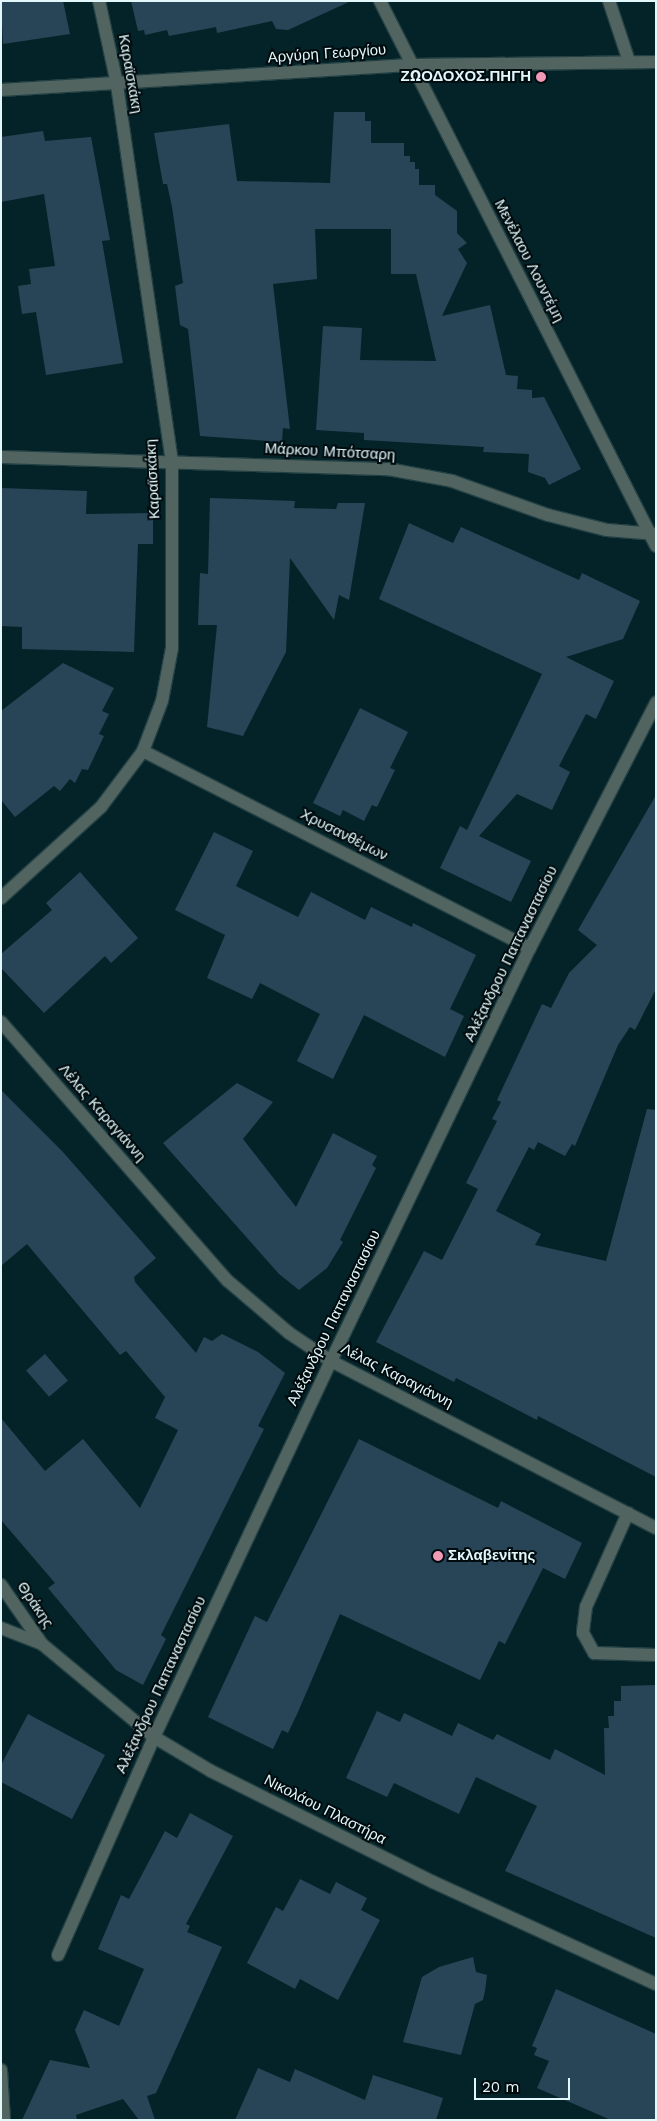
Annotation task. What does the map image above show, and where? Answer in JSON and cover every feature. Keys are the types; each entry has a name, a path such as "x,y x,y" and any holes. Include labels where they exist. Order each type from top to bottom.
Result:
{"street":[{"name":"Καραϊσκάκη","path":"1,898 101,807 143,751 162,701 172,648 172,462 117,84 99,1"},
{"name":"Μενέλαου Λουντέμη","path":"380,1 653,538"},
{"path":"609,1 629,61"},
{"name":"Αργύρη Γεωργίου","path":"1,90 413,65 656,62"},
{"name":"Μάρκου Μπότσαρη","path":"1,457 388,469 452,481 548,515 653,538"},
{"name":"Αλέξανδρου Παπαναστασίου","path":"58,1955 154,1737 331,1361 530,948 656,703"},
{"name":"Χρυσανθέμων","path":"143,751 530,948"},
{"name":"Λέλας Καραγιάννη","path":"1,1022 228,1281 289,1333 331,1361 656,1528"},
{"path":"628,1513 586,1607 583,1633 594,1653 656,1655"},
{"name":"Θράκης","path":"1,1585 42,1644"},
{"name":"Νικολάου Πλαστήρα","path":"1,1628 42,1644 154,1737 211,1771 433,1882 656,1984"},
{"path":"1,2070 4,2120"}],"building":[{"path":"1,1 63,1 70,34 3,44"},
{"path":"131,1 351,1 288,30 276,29 272,21 217,33 216,27 169,36 167,30 145,35 144,30 138,31"},
{"path":"334,112 365,112 365,121 371,121 371,143 404,143 404,156 410,156 410,162 415,162 415,169 419,169 419,185 435,185 435,195 457,211 457,233 467,243 458,249 467,263 442,316 490,305 506,375 518,376 517,389 532,390 532,398 544,397 581,469 549,485 545,478 528,472 529,454 483,452 484,447 364,440 364,433 316,430 323,326 362,328 360,360 436,361 416,274 391,274 391,229 315,229 317,279 273,284 290,429 283,428 282,442 200,436 188,329 180,325 175,286 183,283 172,207 167,184 163,184 154,133 229,124 237,181 330,183"},
{"path":"43,131 45,141 91,137 110,240 102,241 123,363 46,375 36,312 22,314 18,286 31,284 29,269 55,266 44,194 1,202 1,137"},
{"path":"1,488 87,491 86,514 153,513 153,544 138,544 134,652 22,649 22,627 1,626"},
{"path":"210,498 295,501 294,508 336,509 338,503 365,503 349,600 339,595 334,620 290,558 286,652 243,736 207,727 217,625 198,625 200,573 208,574"},
{"path":"409,523 453,543 461,527 579,580 582,573 640,601 623,639 566,657 614,681 596,719 586,714 559,766 570,772 552,810 517,794 479,836 531,861 511,902 440,868 460,826 467,830 542,674 379,599"},
{"path":"63,663 114,688 102,711 109,714 99,734 104,736 88,770 82,769 75,783 70,779 60,791 54,786 15,817 1,800 1,711"},
{"path":"360,708 408,732 390,768 395,770 377,807 372,805 364,821 343,810 340,816 313,803"},
{"path":"656,795 656,989 635,1030 630,1027 618,1045 575,1146 572,1144 565,1156 538,1142 534,1150 529,1147 496,1211 541,1234 535,1245 606,1261 647,1109 656,1110 656,1477 538,1416 537,1420 456,1378 454,1382 376,1342 424,1251 442,1260 478,1189 466,1183 497,1121 492,1119 501,1102 497,1100 542,1004 551,1008 569,973 597,945 578,930"},
{"path":"214,832 253,851 236,886 298,917 311,892 365,920 371,907 412,927 413,923 476,955 450,1009 464,1016 445,1057 364,1015 333,1079 297,1061 320,1014 260,983 252,999 207,978 225,935 175,910"},
{"path":"80,872 138,938 111,963 105,956 44,1013 1,968 1,954 52,910 46,903"},
{"path":"237,1083 273,1102 243,1139 296,1207 333,1133 377,1156 372,1165 376,1168 340,1240 343,1242 327,1268 299,1290 279,1274 163,1143"},
{"path":"1,1090 62,1151 156,1258 134,1277 135,1282 196,1353 204,1337 212,1341 222,1334 258,1352 285,1373 258,1426 264,1429 161,1635 166,1639 143,1685 116,1670 48,1588 55,1583 1,1520 1,1418 45,1471 83,1439 140,1508 178,1430 155,1418 165,1397 126,1351 120,1355 27,1244 1,1266"},
{"path":"45,1354 68,1380 49,1397 26,1370"},
{"name":"Σκλαβενίτης","path":"359,1439 498,1508 501,1501 582,1543 565,1579 543,1568 505,1644 499,1641 480,1680 340,1614 288,1733 282,1730 273,1749 208,1717 255,1616 267,1622"},
{"path":"656,1685 656,1938 505,1871 537,1806 476,1777 459,1814 394,1783 387,1797 346,1778 377,1711 400,1722 404,1713 452,1736 458,1723 493,1740 497,1734 550,1760 555,1749 605,1775 604,1728 609,1728 608,1716 614,1716 614,1701 621,1701 621,1686"},
{"path":"28,1714 105,1755 72,1819 1,1782 1,1765"},
{"path":"190,1813 233,1836 186,1924 190,1926 187,1932 222,1947 156,2093 147,2096 155,2120 139,2120 123,2099 76,2115 77,2120 22,2120 50,2060 90,2068 75,2030 84,2010 119,2026 144,1969 98,1949 121,1895 129,1899 165,1831 177,1838"},
{"path":"300,1879 330,1894 336,1882 367,1898 361,1910 380,1920 338,2000 300,1979 295,1989 247,1963 276,1907 283,1911"},
{"path":"473,1957 476,1972 487,1975 483,2000 475,2004 461,2055 403,2042 422,1977 439,1967"},
{"path":"556,1989 656,2034 656,2120 611,2120 537,2088 549,2061 534,2055 537,2048 532,2046"},
{"path":"258,2068 290,2082 295,2069 365,2100 373,2075 443,2098 436,2120 235,2120"}],"place":[{"name":"ΖΩΟΔΟΧΟΣ.ΠΗΓΗ","path":"541,77"},
{"name":"Σκλαβενίτης","path":"438,1556"}]}
